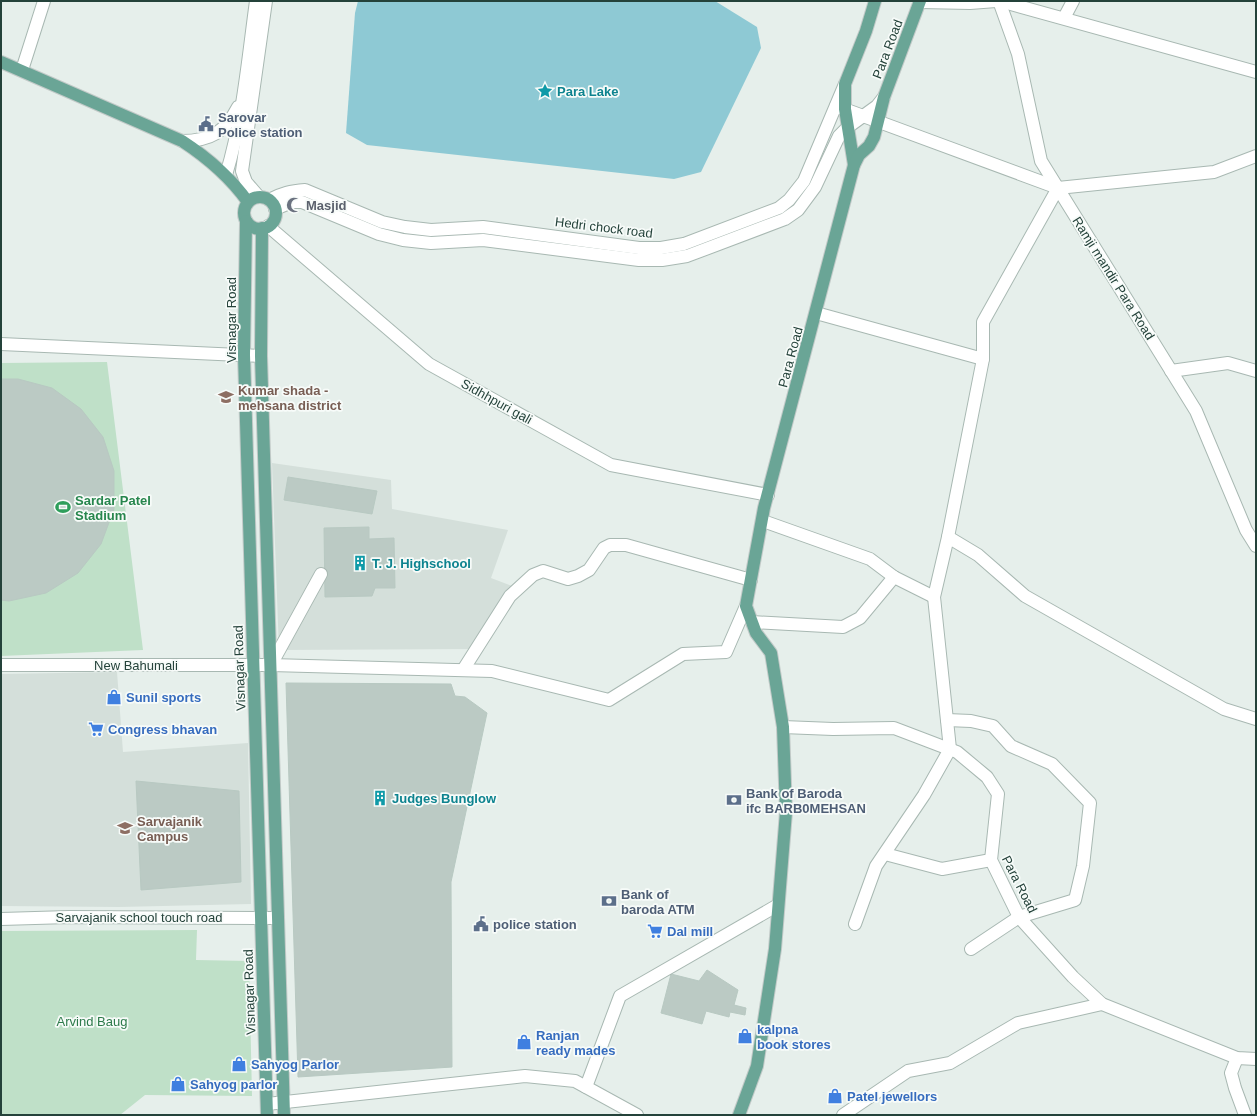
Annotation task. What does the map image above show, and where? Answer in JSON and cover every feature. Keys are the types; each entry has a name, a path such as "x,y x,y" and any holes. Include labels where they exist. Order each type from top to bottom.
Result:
{"main road":[{"path":"854,165 848,127 840,107 844,84 866,31 875,1"},
{"name":"Para Road","path":"739,1115 757,1066 775,949 786,812 783,726 771,653 756,633 746,606 750,580 768,495 854,165 859,155 869,146 878,122 884,97 918,1"},
{"path":"1,62 182,141 205,156 226,175 263,202 274,219 265,227 251,226 246,221 244,208 263,202"},
{"name":"Visnagar Road","path":"246,221 244,243 244,355 267,1110"},
{"path":"265,227 261,356 284,1109"}],"street":[{"path":"22,70 44,1"},
{"path":"226,175 232,156 242,98 256,1"},
{"path":"266,1 242,165 242,171 246,182 263,202 302,202 379,234 403,240 431,243 483,240 638,260 662,260 687,256 786,219 798,210 815,188 839,136 848,127 877,106 884,97"},
{"path":"918,1 970,4 997,1 1064,18 1256,72"},
{"name":"Ramji mandir Para Road","path":"997,1 1018,54 1041,161 1196,411 1246,530 1256,546"},
{"path":"1064,18 1073,1"},
{"path":"182,141 196,141 208,138 221,131 235,113 242,98"},
{"path":"840,107 1058,188 1214,172 1256,156"},
{"name":"Hedri chock road","path":"263,202 291,190 305,190 382,222 405,228 431,230 483,227 639,248 661,248 684,244 779,208 789,200 804,181 840,107"},
{"path":"855,924 876,866 924,795 950,749 934,597 948,537 983,359 983,322 1058,188"},
{"name":"Sidhhpuri gali","path":"265,227 429,364 612,465 768,495"},
{"path":"816,313 983,359"},
{"path":"1,344 261,356"},
{"path":"1171,371 1228,363 1256,371"},
{"path":"763,521 870,559 894,577 934,597"},
{"path":"948,537 978,555 1025,596 1224,709 1256,719"},
{"path":"463,670 510,596 533,575 544,571 568,579 578,576 589,570 604,548 610,545 626,545 750,580"},
{"path":"271,665 321,574"},
{"path":"752,622 843,627 860,618 894,577"},
{"name":"New Bahumali","path":"1,665 271,665 492,671 609,700 683,654 726,652 746,606"},
{"path":"947,720 971,721 993,726 1011,746 1052,764 1090,803 1083,866 1075,900 1019,917 971,949"},
{"name":"Para Road","path":"783,726 833,729 894,728 957,752 987,777 998,794 990,860 1019,917 1073,977 1102,1004 1237,1058 1256,1059"},
{"path":"885,854 942,869 990,860"},
{"path":"586,1087 620,996 778,905"},
{"name":"Sarvajanik school touch road","path":"1,919 69,917 278,918"},
{"path":"843,1115 908,1071 950,1063 1018,1023 1102,1004"},
{"path":"1237,1058 1232,1073 1234,1088 1245,1115"},
{"path":"267,1110 284,1109 525,1076 575,1082 637,1115"}],"shaded area":[{"path":"272,463 391,480 392,509 508,530 491,578 515,587 477,649 279,650"},
{"name":"Sarvajanik Campus","path":"117,672 123,752 248,743 251,904 119,907 1,906 1,674"}],"green space":[{"name":"Sardar Patel Stadium","path":"107,362 143,650 1,656 1,363"},
{"name":"Arvind Baug","path":"197,930 196,960 249,961 252,1096 145,1095 120,1115 1,1115 1,931"}],"water":[{"name":"Para Lake","path":"358,1 715,1 757,27 761,48 701,172 674,179 367,145 346,133 355,13"}],"building":[{"name":"Sardar Patel Stadium","path":"1,379 18,379 52,388 81,409 103,437 114,471 114,509 101,544 78,573 46,593 9,601 1,600"},
{"path":"288,477 377,491 372,514 284,500"},
{"name":"T. J. Highschool","path":"369,527 369,539 394,538 395,588 375,588 372,596 325,597 324,528"},
{"name":"Judges Bunglow","path":"286,683 451,684 455,696 465,697 487,713 451,882 452,1067 298,1077"},
{"path":"136,781 239,791 241,882 141,890"},
{"path":"707,970 738,990 734,1005 746,1008 745,1015 730,1012 729,1017 706,1011 702,1024 661,1013 671,974 699,981"}],"place":[{"name":"Para Lake","path":"545,91"},
{"name":"Sarovar Police station","path":"206,124"},
{"name":"Masjid","path":"294,205"},
{"name":"Kumar shada - mehsana district","path":"226,397"},
{"name":"Sardar Patel Stadium","path":"63,507"},
{"name":"T. J. Highschool","path":"360,563"},
{"name":"Sunil sports","path":"114,697"},
{"name":"Congress bhavan","path":"96,729"},
{"name":"Judges Bunglow","path":"380,798"},
{"name":"Bank of Baroda ifc BARB0MEHSAN","path":"734,800"},
{"name":"Sarvajanik Campus","path":"125,828"},
{"name":"Bank of baroda ATM","path":"609,901"},
{"name":"police station","path":"481,924"},
{"name":"Dal mill","path":"655,931"},
{"name":"kalpna book stores","path":"745,1036"},
{"name":"Ranjan ready mades","path":"524,1042"},
{"name":"Sahyog Parlor","path":"239,1064"},
{"name":"Sahyog parlor","path":"178,1084"},
{"name":"Patel jewellors","path":"835,1096"}]}
